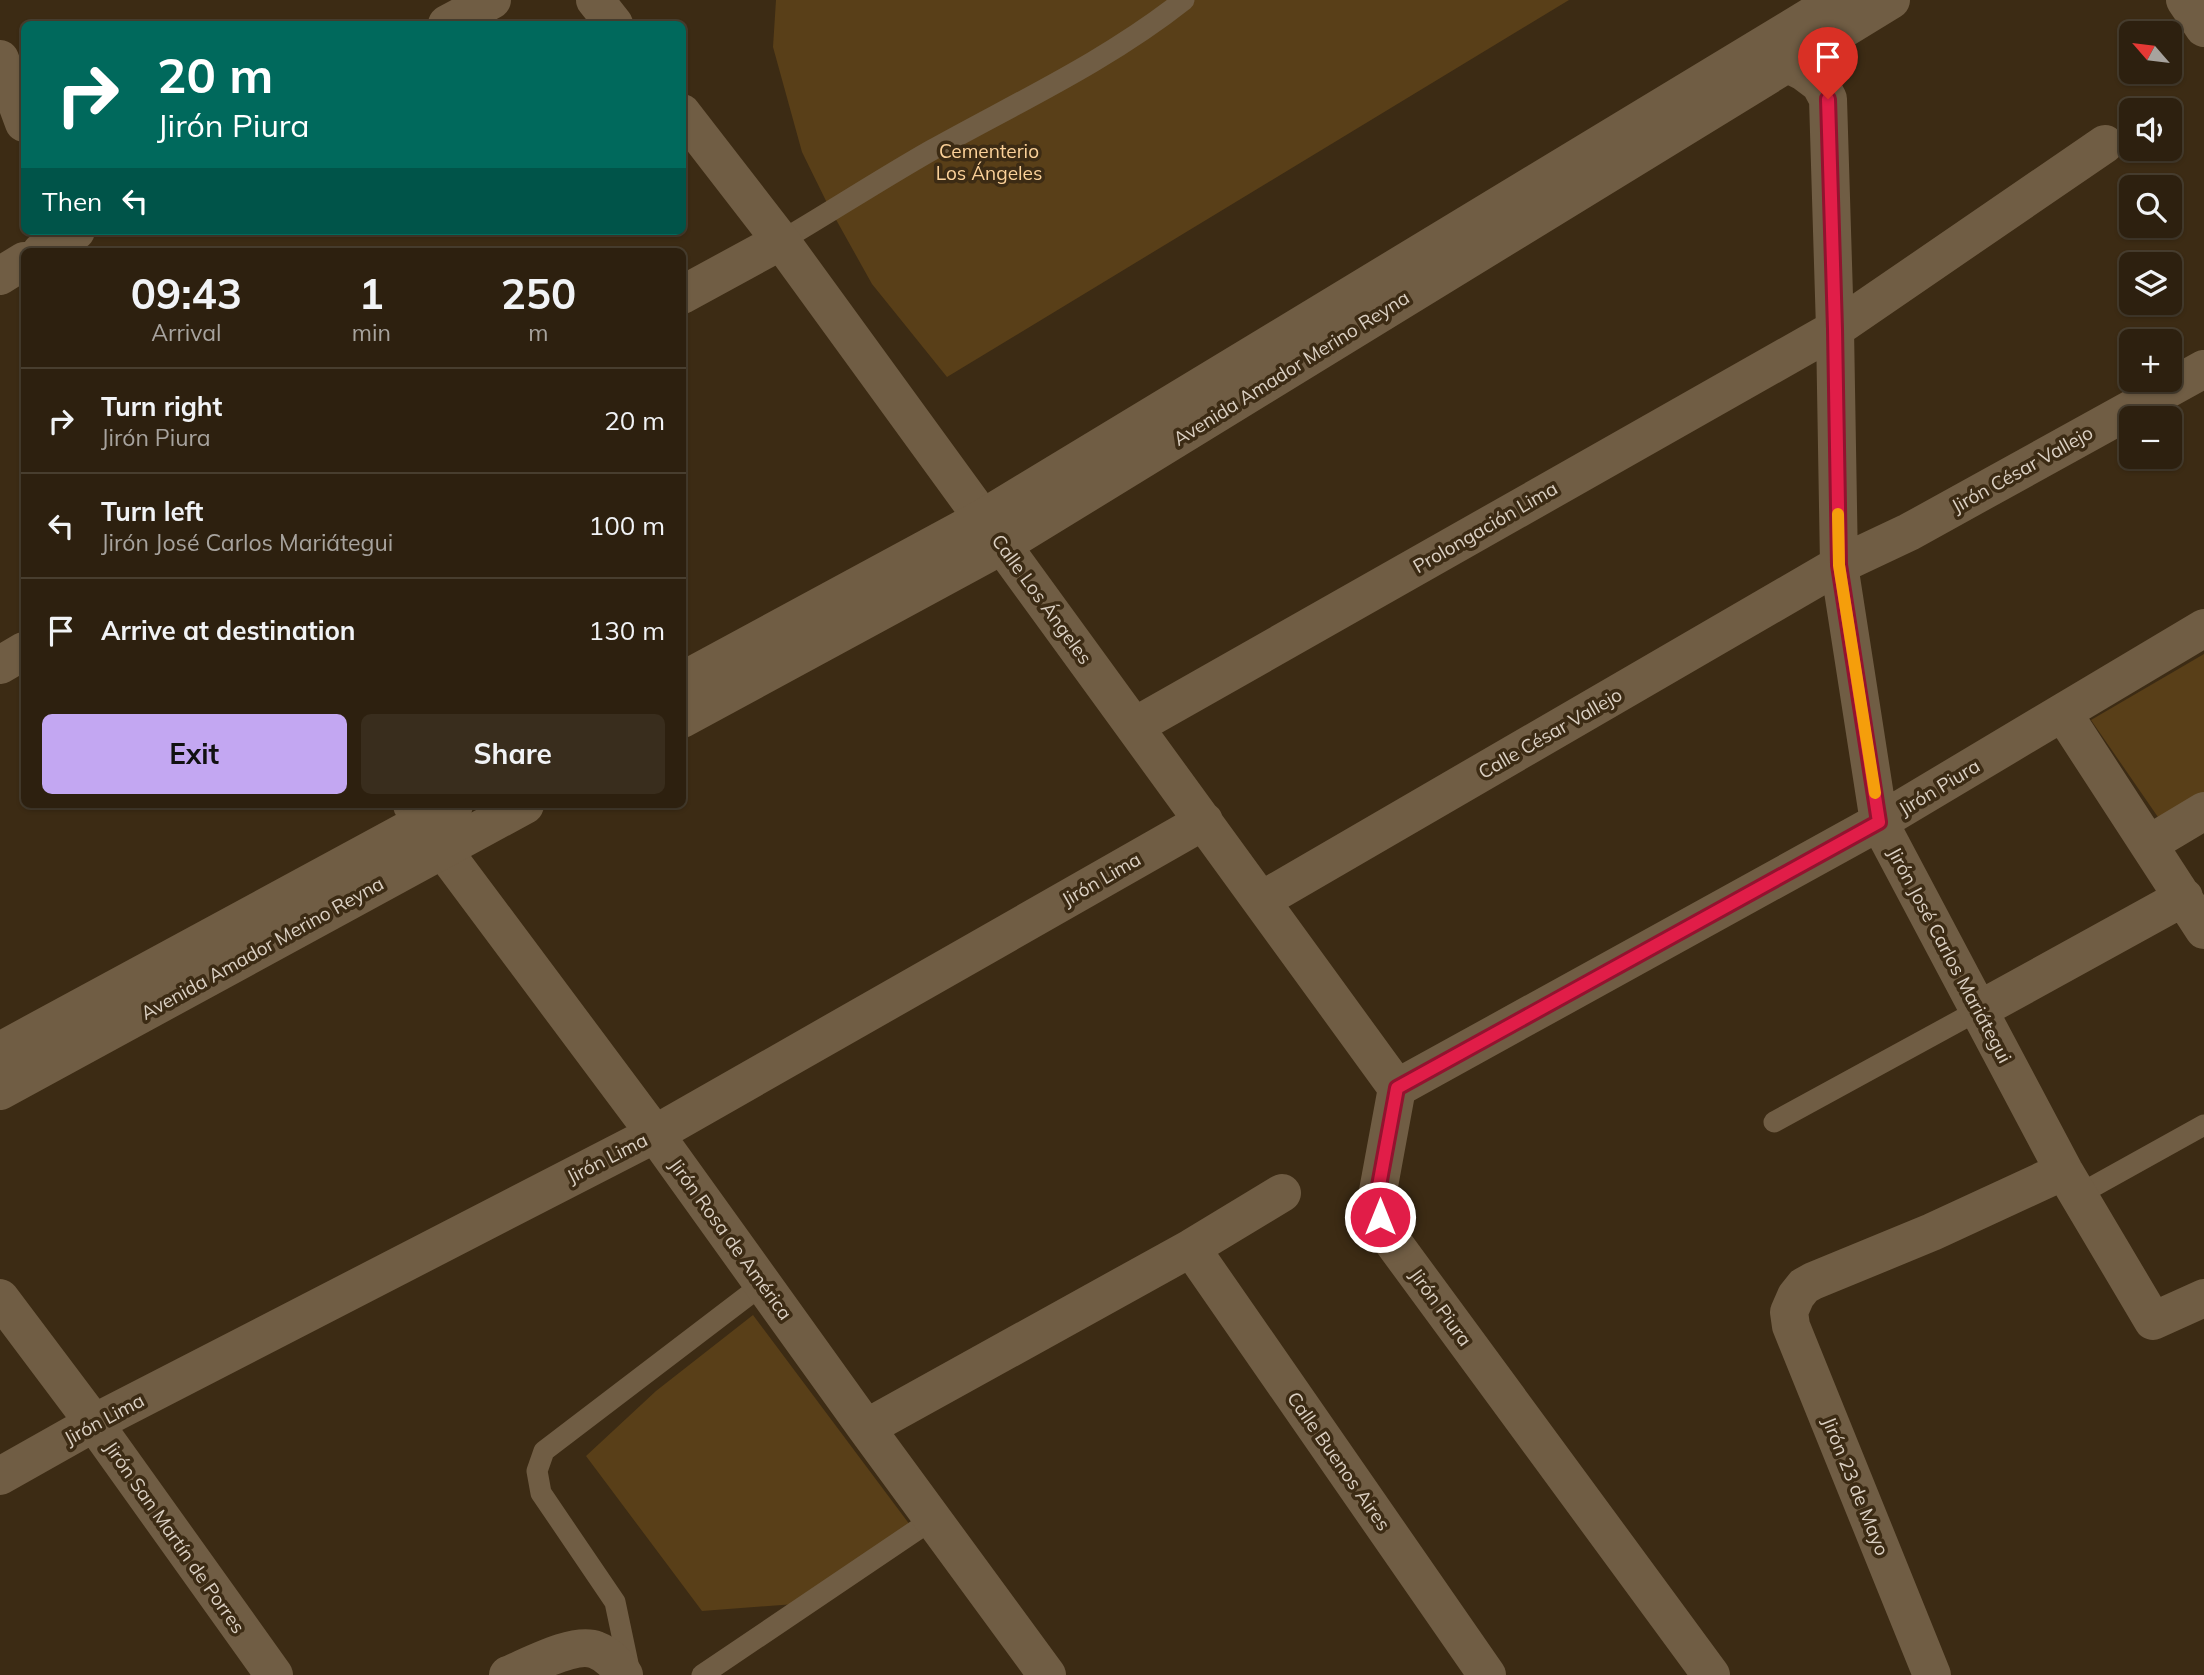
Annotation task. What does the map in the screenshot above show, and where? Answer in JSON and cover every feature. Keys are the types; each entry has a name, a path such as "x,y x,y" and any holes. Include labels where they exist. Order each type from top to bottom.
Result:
{"street":[{"path":"453,21 492,0"},
{"path":"595,0 612,21"},
{"name":"Avenida Amador Merino Reyna","path":"1772,56 1838,0"},
{"name":"Avenida Amador Merino Reyna","path":"686,717 1772,56 1891,0"},
{"path":"2185,0 2204,28"},
{"name":"Jirón José Carlos Mariátegui","path":"1772,56 1804,72 1820,84 1828,99 1839,565 1879,822 2071,1183 2153,1321 2204,1298"},
{"path":"0,59 21,115"},
{"name":"Calle Los Ángeles","path":"686,118 781,241 1397,1088"},
{"name":"Prolongación Lima","path":"1135,726 1835,329 2105,144"},
{"path":"686,293 781,241"},
{"path":"0,276 21,263"},
{"name":"Jirón César Vallejo","path":"1839,565 1909,532 2204,369"},
{"name":"Avenida Amador Merino Reyna","path":"686,679 992,532"},
{"name":"Calle César Vallejo","path":"1262,901 1839,565"},
{"name":"Jirón Piura","path":"1711,1675 1387,1234 1376,1202 1397,1088 1879,822 2204,628"},
{"path":"0,665 21,654"},
{"path":"2063,713 2204,930"},
{"name":"Avenida Amador Merino Reyna","path":"0,1051 433,820 507,808"},
{"path":"2149,844 2204,811"},
{"name":"Avenida Amador Merino Reyna","path":"0,1091 433,820"},
{"name":"Jirón Rosa de América","path":"433,820 866,1428 1047,1675"},
{"name":"Jirón Lima","path":"0,1476 94,1423 655,1134 1204,821"},
{"path":"1979,1010 2184,897"},
{"name":"Jirón 23 de Mayo","path":"1932,1675 1791,1326 1790,1312 1796,1296 1804,1286 1824,1275 1932,1232 2071,1183"},
{"path":"866,1428 1191,1248 1282,1194"},
{"name":"Calle Buenos Aires","path":"1191,1248 1487,1675"},
{"name":"Jirón San Martín de Porres","path":"0,1298 94,1423 274,1675"},
{"path":"508,1675 572,1649 593,1648 613,1660 624,1675"}],"lane":[{"path":"781,241 932,150 1058,83 1153,24 1184,0"},
{"path":"1773,1122 1979,1010"},
{"path":"2071,1183 2204,1125"},
{"path":"630,1675 615,1602 541,1493 537,1471 544,1451 763,1284"},
{"path":"702,1675 933,1519"}],"green space":[{"name":"Cementerio Los Ángeles","path":"776,0 1569,0 947,377 872,284 802,152 773,47"},
{"path":"2204,654 2204,793 2160,820 2091,720"},
{"path":"753,1315 910,1525 795,1604 702,1611 586,1456 656,1391"}],"slow traffic":[{"path":"1838,514 1839,565 1875,793"}],"route":[{"path":"1380,1217 1376,1202 1397,1088 1879,822 1839,565 1828,99"}]}
